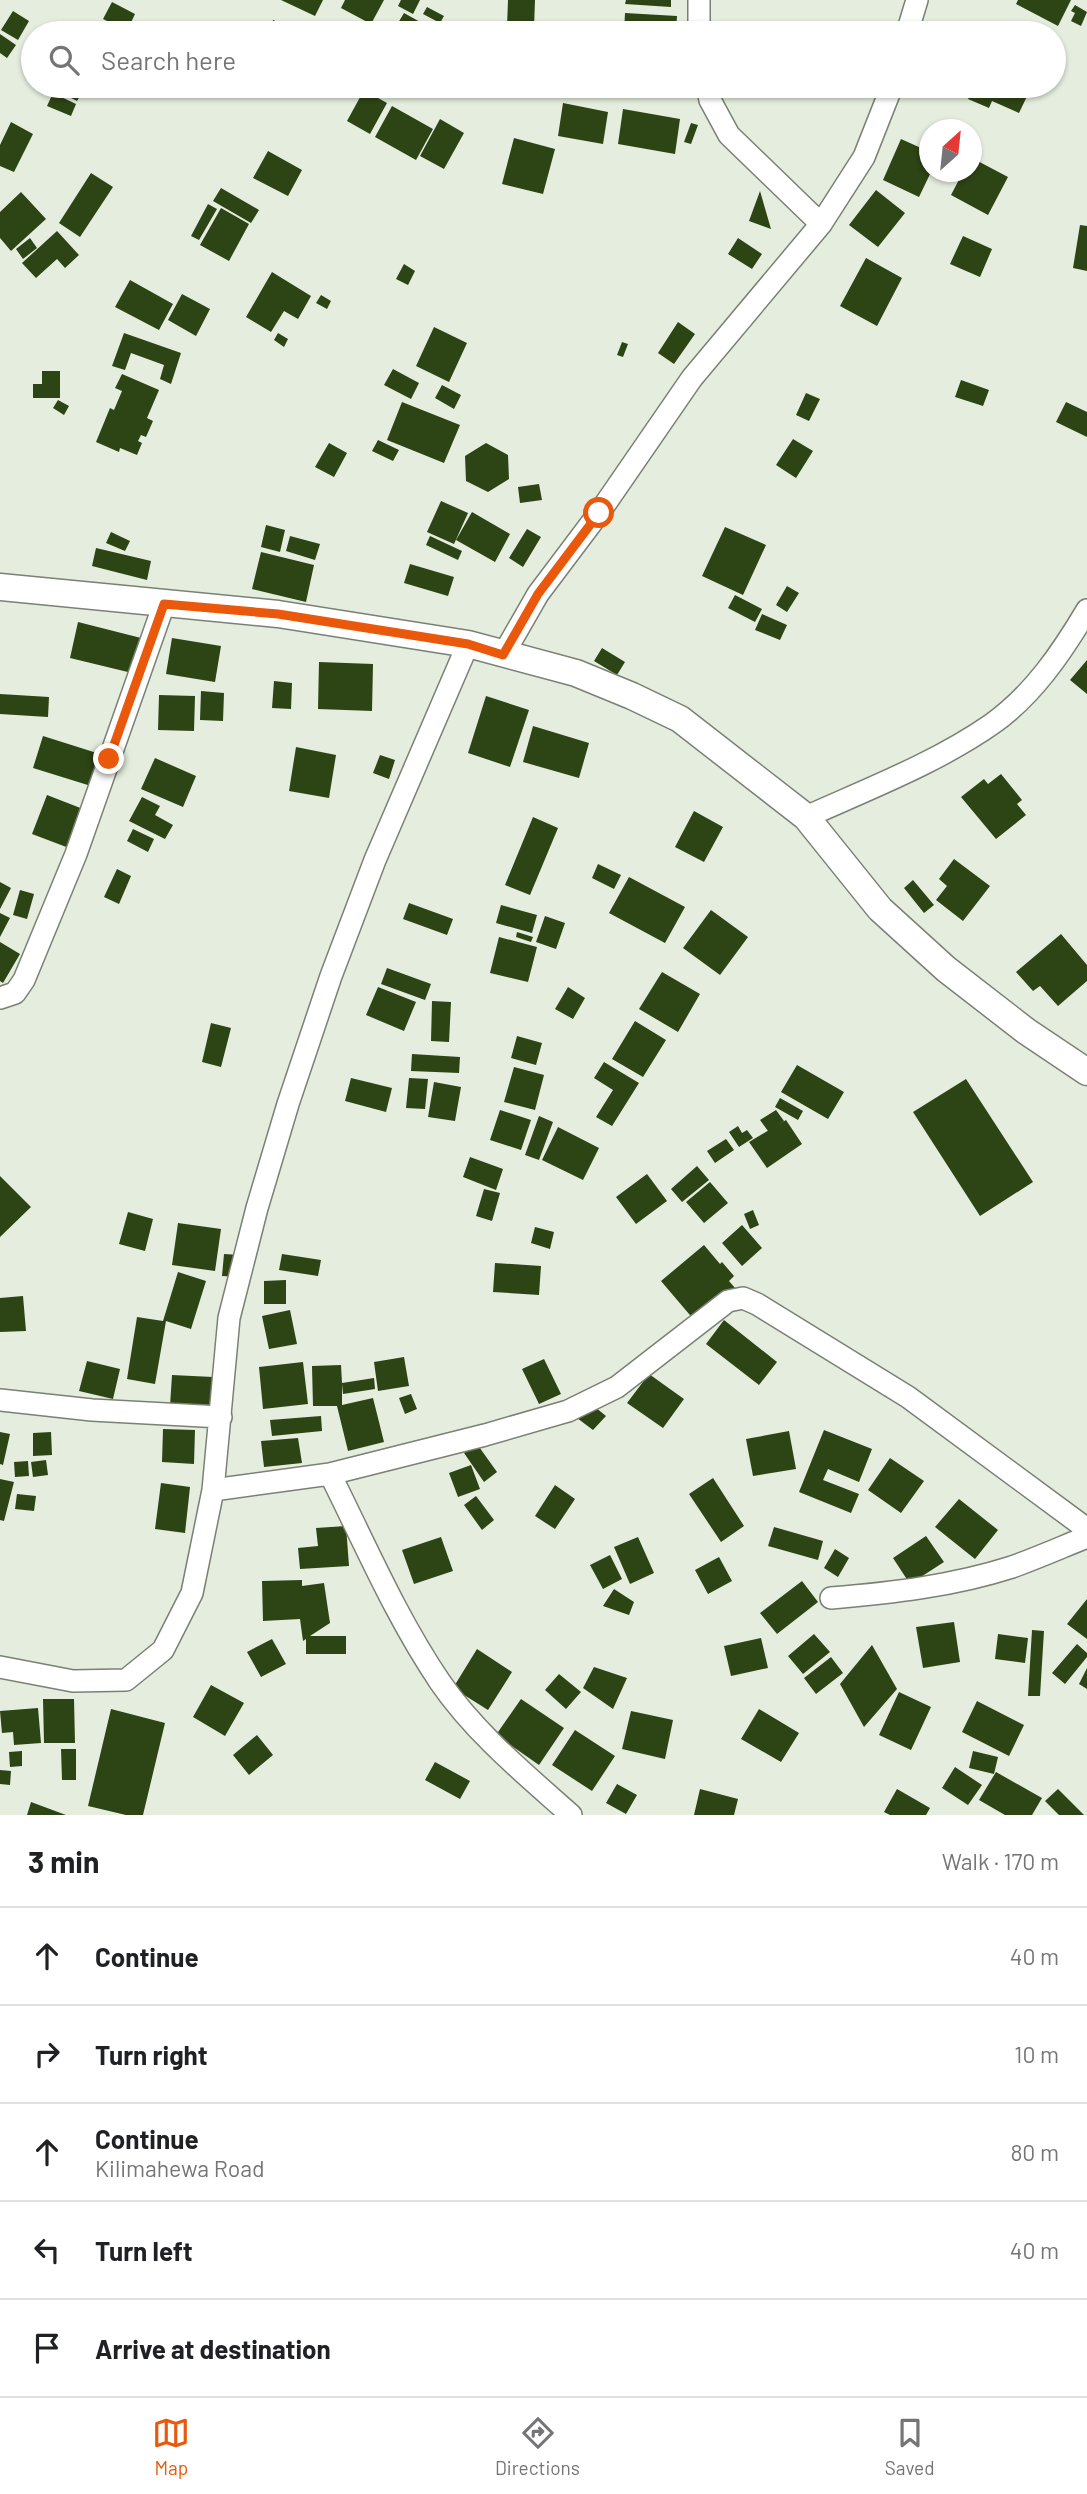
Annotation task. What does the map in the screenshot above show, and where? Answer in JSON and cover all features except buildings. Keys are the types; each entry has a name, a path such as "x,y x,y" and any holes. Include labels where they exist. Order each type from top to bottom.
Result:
{"street":[{"path":"699,0 699,21"},
{"path":"911,21 917,0"},
{"path":"710,98 729,135 821,224"},
{"path":"503,655 538,594 599,513 692,378 821,224 864,157 887,98"},
{"path":"0,587 278,614 468,644 576,673 632,696 680,719 806,817 880,909 927,952 1026,1031 1087,1072"},
{"path":"0,998 15,993 24,980 76,854 164,604"},
{"path":"806,817 926,762 993,723 1028,692 1063,651 1087,610"},
{"path":"0,1667 73,1681 126,1680 163,1650 192,1593 213,1490 229,1318 257,1208 331,976 375,860 468,644"},
{"path":"213,1490 330,1474 568,1411 617,1387 728,1301 743,1298 757,1304 908,1398 1087,1529"},
{"path":"0,1399 92,1410 221,1417"},
{"path":"330,1474 398,1610 441,1683 486,1737 571,1815"},
{"path":"831,1598 895,1592 954,1582 1011,1567 1087,1536"}],"route":[{"path":"109,759 164,604 278,614 468,644 503,655 538,594 599,513"}]}
